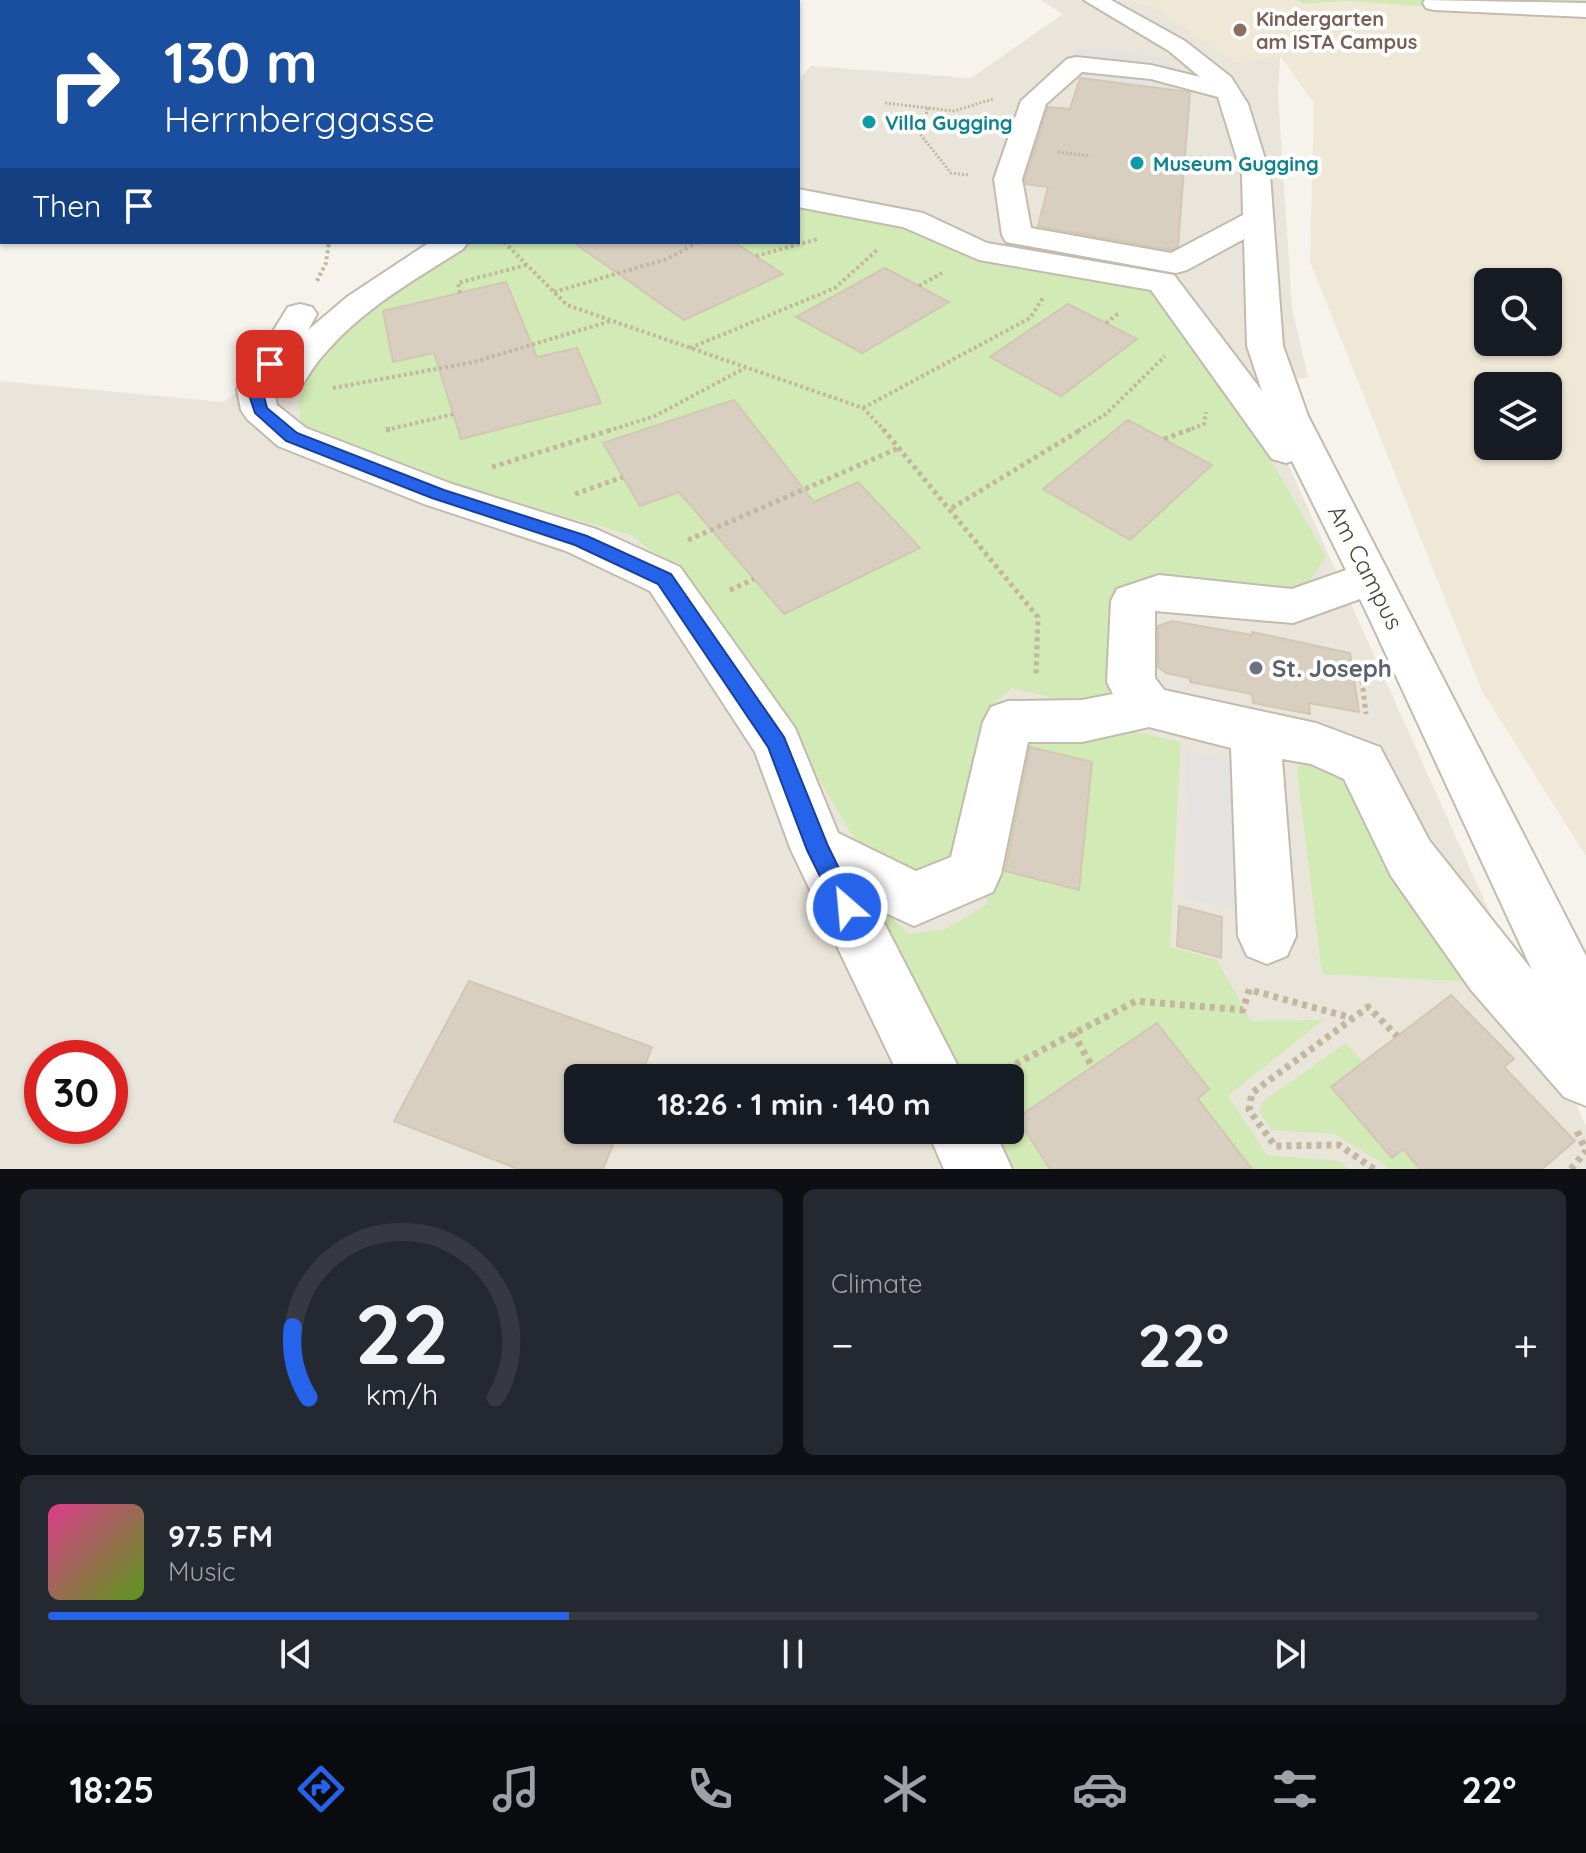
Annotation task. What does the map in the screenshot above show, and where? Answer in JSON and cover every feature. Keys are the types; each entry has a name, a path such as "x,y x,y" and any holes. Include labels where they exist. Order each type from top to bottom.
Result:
{"street":[{"path":"1095,0 1177,46 1222,82 1228,92"},
{"path":"1434,3 1586,10"},
{"path":"1228,92 1151,72 1076,64 1034,101 1018,147 1008,179 1017,235 1176,263 1258,219"},
{"name":"Am Campus","path":"1228,92 1248,139 1256,175 1265,346 1289,416 1586,1019"},
{"path":"800,198 912,219 979,251 1162,282 1362,560 1293,606 1159,592 1133,601 1131,682 1149,707"},
{"path":"292,437 276,404 296,362 353,309 449,244"},
{"path":"300,314 255,389 260,410 292,437 422,488 581,540 665,579 777,743 818,850 926,1064"},
{"path":"818,850 914,899 974,874 1008,722 1082,721 1149,707 1255,733 1316,744 1362,763 1410,858 1492,969 1586,1075"},
{"path":"1255,733 1267,936"},
{"path":"966,1144 979,1169"}],"path":[{"path":"885,103 954,111 985,99 1003,101 1008,134 1018,147 999,154 971,176 951,173 920,134 928,108"},
{"path":"689,348 835,288 912,219"},
{"path":"506,244 567,305 863,408 901,447 1038,617 1034,721"},
{"path":"554,292 667,259 694,244"},
{"path":"460,293 458,283 526,265"},
{"path":"863,408 1030,318 1064,265"},
{"path":"281,394 390,382 574,334 611,321"},
{"path":"952,508 1106,414 1195,326"},
{"path":"422,488 655,416 745,368"},
{"path":"632,564 901,447"},
{"path":"1360,672 1367,720"},
{"path":"1014,1064 1136,1001 1243,1010 1267,936"},
{"path":"1249,990 1352,1018"},
{"path":"1374,1169 1339,1145 1275,1146 1249,1110 1252,1093 1368,1007 1397,1036"},
{"path":"1073,1033 1093,1068"}],"shaded area":[{"path":"1041,0 1296,0 1304,4 1280,56 1278,95 1292,308 1308,378 1251,382 1586,1126 1586,1169 0,1169 0,381 223,402 451,244 800,244 800,78 811,66 971,78 1063,14"},
{"path":"1118,0 1296,0 1304,4 1347,1 1586,14 1586,856 1482,691 1310,262 1314,103 1280,56 1236,63 1151,5"},
{"path":"1099,47 1155,57 1191,74 1190,91 1077,78 1060,69 1078,58 1071,53"},
{"path":"1187,750 1238,762 1238,909 1182,898"}],"green space":[{"path":"1296,0 1586,0 1586,18 1347,1 1304,4"},
{"path":"800,204 910,225 993,264 1107,277 1149,289 1180,321 1281,477 1326,556 1307,586 1243,590 1125,588 1111,697 1065,701 1012,688 989,708 957,850 940,877 910,875 855,840 770,697 689,582 631,535 365,460 303,434 298,401 311,369 373,304 460,244 800,244"},
{"path":"1138,732 1181,742 1170,947 1217,960 1251,1021 1323,1020 1228,1096 1267,1155 1339,1161 1348,1169 991,1169 980,1144 1024,1144 1024,1064 944,1064 868,896 909,934 946,929 987,904 989,867 1010,742"},
{"path":"1302,756 1333,759 1476,982 1322,974 1297,772"},
{"path":"1346,1043 1364,1063 1331,1088 1392,1158 1403,1149 1420,1169 1388,1169 1334,1134 1271,1130 1259,1111 1263,1101"}],"building":[{"name":"Museum Gugging","path":"1080,78 1190,92 1178,246 1171,250 1038,226 1048,187 1026,184 1025,179 1048,107 1070,109"},
{"path":"576,244 737,244 783,274 684,320"},
{"path":"885,268 949,302 862,353 796,317"},
{"path":"506,282 537,357 577,348 601,403 461,439 434,353 393,362 383,311"},
{"path":"1068,304 1137,339 1061,396 990,357"},
{"path":"734,400 814,502 858,482 920,548 784,614 679,492 640,506 603,443"},
{"path":"1128,420 1212,465 1130,540 1043,489"},
{"name":"St. Joseph","path":"1172,621 1252,635 1252,632 1350,653 1359,712 1309,703 1310,714 1253,703 1252,694 1190,682 1190,678 1166,673 1158,667 1158,626"},
{"path":"1030,747 1092,762 1079,890 1005,871"},
{"path":"1179,906 1222,917 1221,958 1177,946"},
{"path":"469,981 652,1047 645,1064 564,1064 564,1144 613,1144 603,1169 518,1169 394,1121"},
{"path":"1451,995 1514,1059 1504,1067 1575,1141 1542,1169 1420,1169 1403,1149 1392,1158 1331,1087"},
{"path":"1157,1023 1209,1089 1198,1099 1252,1169 1050,1169 1024,1129 1024,1113"}],"place":[{"name":"Kindergarten am ISTA Campus","path":"1240,30"},
{"name":"Villa Gugging","path":"869,122"},
{"name":"Museum Gugging","path":"1137,163"},
{"name":"St. Joseph","path":"1256,668"}],"route":[{"path":"270,364 255,389 260,410 292,437 438,494 581,540 665,579 777,743 818,850 847,907"}]}
